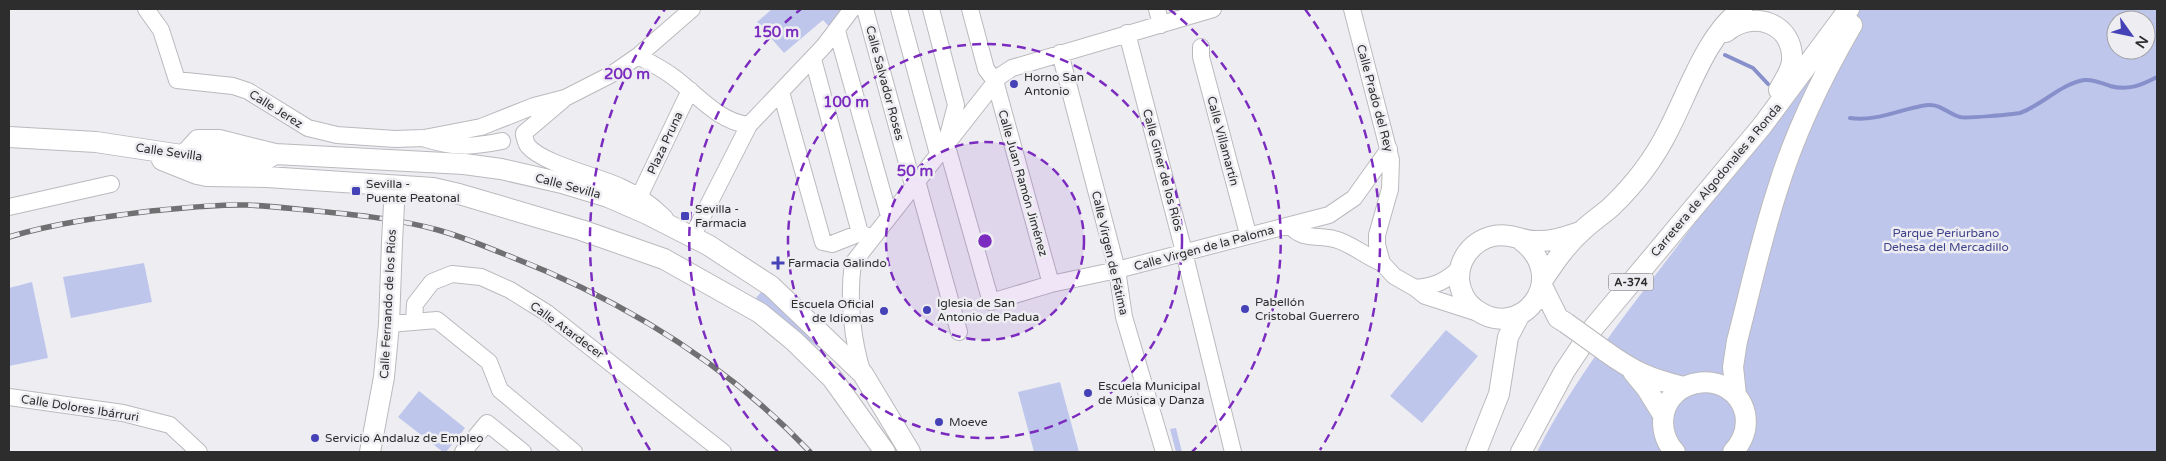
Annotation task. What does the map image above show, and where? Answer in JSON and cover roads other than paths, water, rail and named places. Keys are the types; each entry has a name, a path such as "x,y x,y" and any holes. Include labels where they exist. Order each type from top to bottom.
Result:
{"main road":[{"path":"1476,452 1500,394 1508,337 1522,313 1538,296 1542,284 1560,255 1582,231 1610,208 1634,183 1653,157 1668,132 1699,64 1726,24 1742,9"},
{"name":"Carretera de Algodonales a Ronda","path":"1521,452 1564,372 1594,327 1762,126 1849,9"},
{"path":"1736,395 1733,367 1737,341 1777,190 1830,62 1862,9"},
{"path":"1718,37 1740,23 1758,20 1775,26 1787,39 1792,63 1788,75 1762,126"},
{"name":"Calle Sevilla","path":"9,137 96,142 188,156 191,146 198,140 208,139 239,144 275,154 455,164 501,169 562,183 608,197 684,232 771,286 863,374 910,452"},
{"name":"Calle Sevilla","path":"128,146 196,174 395,194 433,188 581,230 664,259 756,311 794,341 832,378 885,452"},
{"path":"188,156 190,166 194,170 212,175"},
{"name":"Calle Fernando de los Ríos","path":"370,452 384,377 389,324 395,194"},
{"path":"1562,320 1522,313 1508,318 1482,315 1470,306 1463,294 1459,281 1460,268 1465,256 1473,246 1484,238 1496,235 1536,241 1560,239 1582,231"},
{"path":"1521,240 1531,248 1538,258 1542,269 1542,284 1562,320 1631,370 1655,380 1683,386 1711,381 1725,386 1736,395 1743,407 1746,420 1745,433 1740,445 1734,452"},
{"path":"719,290 732,291 741,281 743,274 736,264"},
{"path":"756,311 751,303 750,296 761,285 771,286"},
{"path":"1482,315 1497,346 1502,369"},
{"path":"809,356 824,361 836,361 843,354"},
{"path":"1631,370 1647,389 1663,415"},
{"path":"1675,452 1666,440 1663,428 1663,415 1667,404 1683,386"}],"street":[{"name":"Calle Jerez","path":"146,9 161,30 177,80 233,86 248,91 308,128 336,135 395,140 424,138 481,127 528,108 565,98"},
{"path":"692,9 638,56 612,74 565,98 524,134 517,142 507,143 502,141 497,130 508,117 521,120 525,128 524,134 528,146 557,163 620,186 640,197 684,232 749,125 813,59 837,31 852,9"},
{"name":"Calle Salvador Roses","path":"865,9 959,332"},
{"path":"899,9 924,104 942,148"},
{"path":"931,9 956,105 942,148"},
{"name":"Calle Juan Ramón Jiménez","path":"970,9 986,68 995,81 1052,284"},
{"path":"843,354 852,343 851,288 853,263 866,236 889,216 995,81 1012,68 1126,33 1159,17 1213,9"},
{"name":"Calle Prado del Rey","path":"1352,9 1390,149 1392,178 1377,246 1382,263"},
{"path":"837,31 889,216"},
{"name":"Calle Giner de los Ríos","path":"1126,33 1184,252 1233,452"},
{"name":"Calle Villamartín","path":"1201,47 1201,57 1248,234"},
{"name":"Calle Virgen de Fátima","path":"1060,53 1116,270 1124,317 1164,452"},
{"path":"638,56 671,75 736,124 749,125"},
{"path":"813,59 866,236"},
{"name":"Plaza Pruna","path":"640,197 690,90"},
{"path":"781,92 823,242 832,244 866,236"},
{"path":"540,121 536,142 542,155"},
{"name":"Calle Jerez","path":"424,138 447,146 476,146 502,141"},
{"name":"Calle Virgen de la Paloma","path":"942,148 991,302 1052,284 1116,270 1248,234 1291,226 1329,215 1344,206 1363,187 1390,149"},
{"path":"9,207 111,184"},
{"path":"1291,226 1300,234 1338,240 1382,263 1400,281 1415,288 1425,296 1482,315"},
{"path":"1415,288 1431,286 1445,281 1460,268"},
{"name":"Calle Atardecer","path":"414,322 415,304 432,282 452,274 481,277 510,290 547,313 723,452"},
{"path":"389,324 437,320 490,362 500,390 574,452"},
{"path":"853,328 863,374"},
{"name":"Calle Dolores Ibárruri","path":"9,397 123,412 170,425 199,452"},
{"path":"463,452 487,423 523,452"}],"waterway":[{"path":"1725,55 1753,68 1768,84"},
{"path":"1850,118 1870,118 1928,105 1937,106 1960,117 2016,114 2076,82 2087,80 2123,88 2140,85 2157,77"}],"railway":[{"path":"9,237 61,224 97,218 151,211 235,205 363,216 393,220 438,230 547,271 589,291 669,336 743,390 810,452"}],"place":[{"name":"Horno San Antonio","path":"1014,84"},
{"name":"Sevilla - Puente Peatonal","path":"356,191"},
{"name":"Sevilla - Farmacia","path":"685,216"},
{"name":"Farmacia Galindo","path":"778,263"},
{"name":"Pabellón Cristobal Guerrero","path":"1245,309"},
{"name":"Iglesia de San Antonio de Padua","path":"927,310"},
{"name":"Escuela Oficial de Idiomas","path":"884,311"},
{"name":"Escuela Municipal de Música y Danza","path":"1088,393"},
{"name":"Moeve","path":"939,422"},
{"name":"Servicio Andaluz de Empleo","path":"315,438"}],"park label":[{"name":"Parque Periurbano Dehesa del Mercadillo","path":"1946,240"}]}
